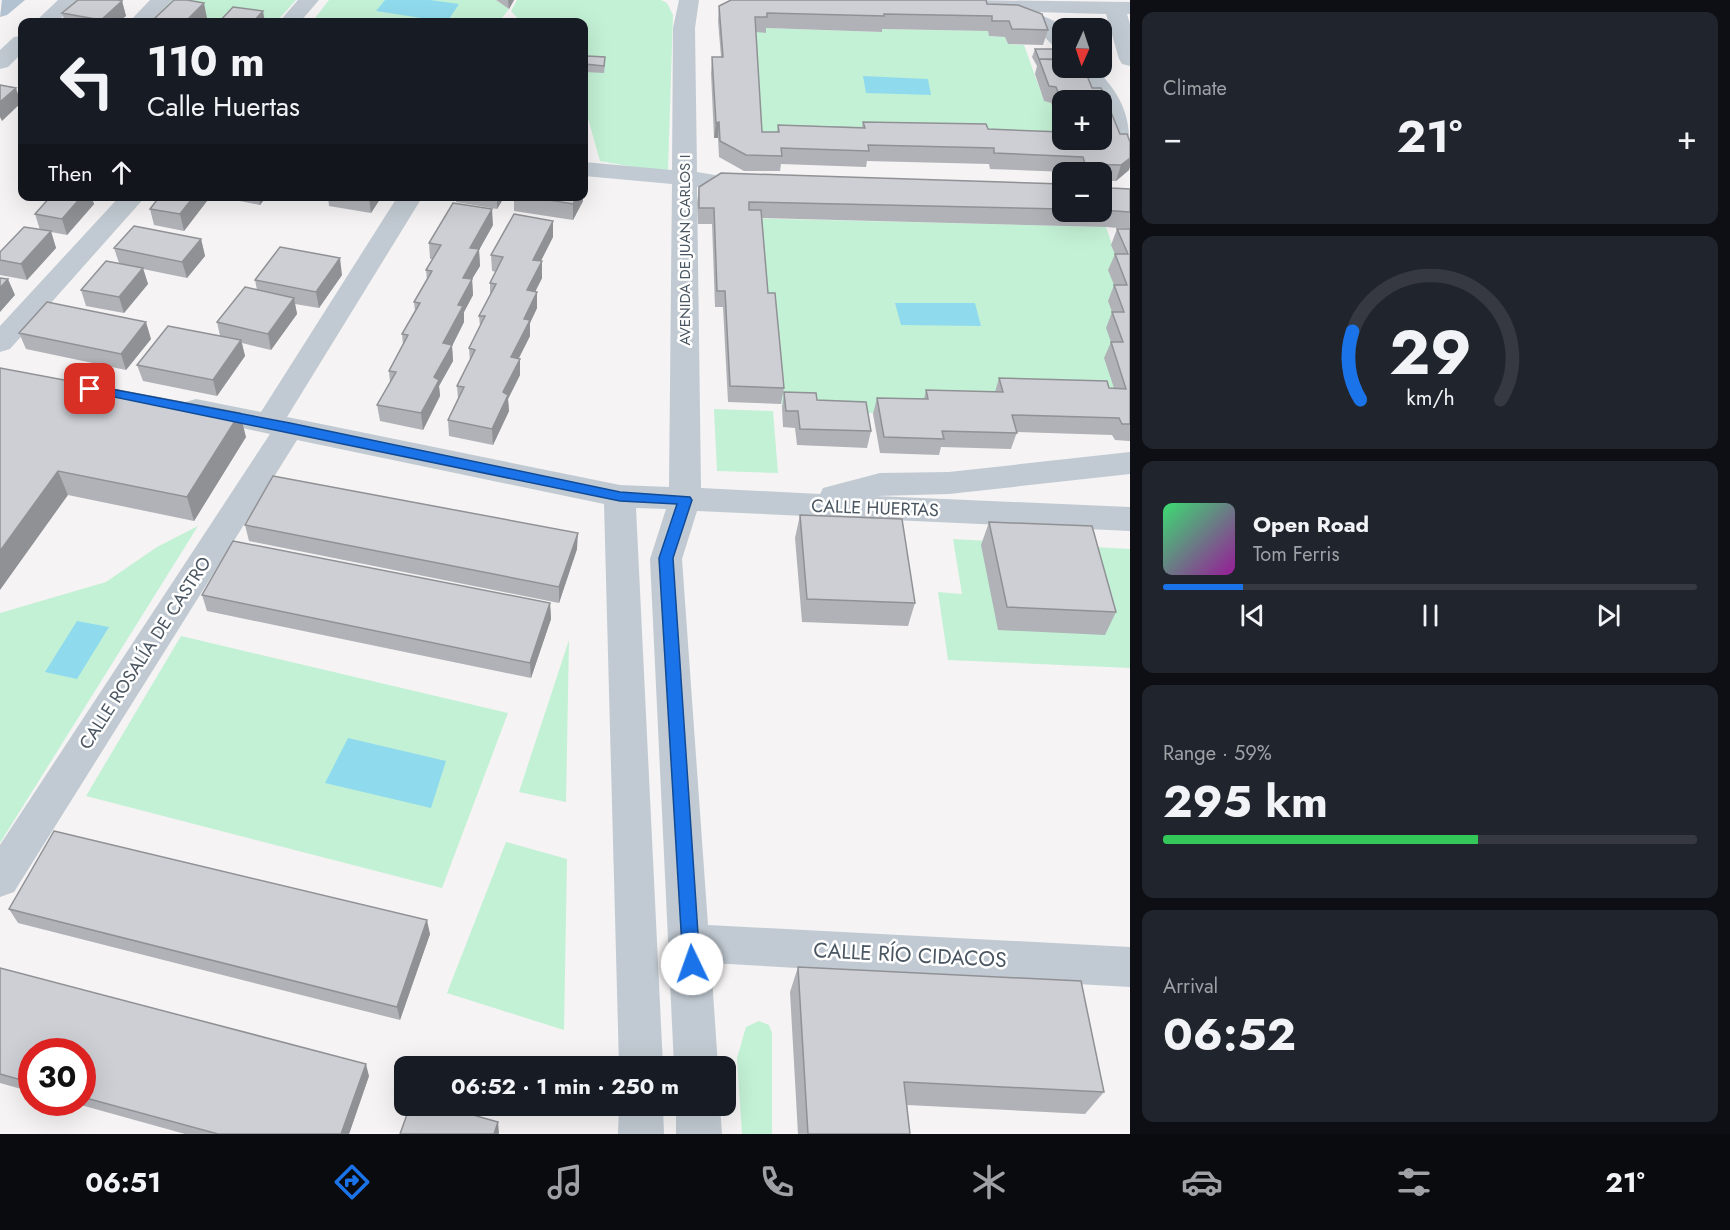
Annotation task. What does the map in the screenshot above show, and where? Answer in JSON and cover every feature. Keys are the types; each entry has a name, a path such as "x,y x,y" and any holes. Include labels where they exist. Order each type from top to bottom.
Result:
{"street":[{"path":"50,18 70,0"},
{"path":"143,18 162,0"},
{"path":"293,18 309,0"},
{"name":"AVENIDA DE JUAN CARLOS I","path":"689,0 684,28 685,500 666,558 691,943 696,1056"},
{"path":"949,3 1118,5 1130,59"},
{"path":"1006,5 1052,31"},
{"path":"4,71 18,48"},
{"path":"1093,78 1105,92 1130,154"},
{"path":"588,169 686,180 733,181"},
{"path":"0,343 129,201"},
{"name":"CALLE ROSALÍA DE CASTRO","path":"0,879 280,425 408,201"},
{"name":"CALLE HUERTAS","path":"164,403 620,496 1130,519"},
{"path":"798,505 880,484 949,483 1130,463"},
{"path":"620,496 641,1056"},
{"name":"CALLE RÍO CIDACOS","path":"691,943 1130,967"},
{"path":"641,1116 641,1134"},
{"path":"698,1116 699,1134"}],"green space":[{"path":"170,0 296,0 280,18 151,18"},
{"path":"329,0 496,0 509,9 502,18 315,18"},
{"path":"517,0 661,0 667,3 673,15 668,170 639,168 600,161 588,118 588,18 517,18 511,11"},
{"path":"765,28 881,32 881,29 988,31 989,36 1005,37 1008,44 1024,45 1044,101 1051,103 1052,140 760,147 753,32"},
{"path":"747,218 1106,227 1121,271 1117,358 1120,405 924,416 782,408 773,310"},
{"path":"714,409 773,411 778,473 717,471"},
{"path":"198,526 0,843 0,613 106,582 157,547"},
{"path":"953,539 1130,549 1130,668 948,660 938,592 962,594"},
{"path":"181,636 508,713 442,888 86,796"},
{"path":"569,640 566,802 519,792"},
{"path":"506,842 567,859 564,1030 447,993"},
{"path":"759,1021 769,1025 772,1033 772,1134 742,1134 737,1058 746,1027"}],"water":[{"path":"385,0 430,0 459,4 450,18 421,18 376,11"},
{"path":"863,76 928,79 931,95 866,93"},
{"path":"895,303 975,303 981,326 901,325"},
{"path":"77,621 109,627 77,679 45,672"},
{"path":"348,738 446,761 431,808 325,783"}],"building":[{"path":"78,0 122,1 103,18 62,13"},
{"path":"174,0 204,3 189,18 155,18"},
{"path":"731,0 986,0 987,4 1018,5 1042,14 1048,30 1012,29 1009,21 992,21 992,16 767,13 767,17 755,17 762,132 779,132 778,125 865,128 863,122 986,124 988,129 1052,132 1052,150 1112,150 1112,115 1120,134 1127,134 1130,142 1130,158 1121,165 1112,165 1112,162 1084,162 1083,157 994,153 994,148 868,145 869,151 781,148 782,156 746,155 720,141 719,122 716,123 712,57 723,57 719,6"},
{"path":"233,7 263,11 257,18 223,18"},
{"path":"1035,49 1052,49 1052,59 1039,59"},
{"path":"588,56 605,57 604,66 588,64"},
{"path":"1039,59 1052,60 1052,78 1088,78 1092,88 1102,90 1057,90 1056,87 1049,86"},
{"path":"0,85 16,88 0,102"},
{"path":"721,173 1052,184 1052,209 749,202 749,210 761,210 768,293 775,293 784,388 730,386 725,291 717,291 714,208 699,208 699,187"},
{"path":"1112,188 1130,189 1130,212 1112,211"},
{"path":"47,201 78,201 62,219 35,214"},
{"path":"156,201 190,201 180,214 150,209"},
{"path":"555,201 574,201 573,204"},
{"path":"453,203 492,209 470,248 479,249 463,278 472,279 458,305 463,306 443,343 452,345 434,377 439,380 421,413 377,405 396,372 389,371 408,335 402,334 420,303 414,302 432,271 426,270 441,245 429,243"},
{"path":"514,214 553,221 533,260 542,261 527,290 537,292 524,319 530,320 511,357 520,359 503,392 508,395 492,429 448,420 464,387 457,386 475,350 469,348 485,316 479,316 496,284 490,283 503,257 491,255"},
{"path":"134,226 201,239 182,262 114,248"},
{"path":"24,227 51,231 21,264 0,260 0,252"},
{"path":"1117,229 1130,229 1130,424 1122,424 1119,418 1012,415 1017,433 942,431 944,439 884,437 877,398 928,399 926,390 1003,392 999,378 1107,381 1109,388 1126,389 1111,342 1123,342 1112,312 1124,312 1114,285 1127,285 1115,254 1128,254"},
{"path":"280,247 340,258 316,292 255,280"},
{"path":"106,261 143,268 119,297 81,290"},
{"path":"0,278 8,279 0,288"},
{"path":"245,287 294,298 268,334 217,322"},
{"path":"47,302 146,322 121,354 19,333"},
{"path":"168,326 241,340 213,380 137,365"},
{"path":"0,368 240,413 187,497 58,471 0,551"},
{"path":"784,392 816,393 817,400 866,402 871,431 800,429 798,411 786,411"},
{"path":"273,476 578,533 559,587 245,525"},
{"path":"800,515 902,519 915,603 807,599"},
{"path":"989,522 1092,526 1116,612 1007,607"},
{"path":"233,541 550,603 530,663 202,595"},
{"path":"54,831 427,920 397,1007 9,909"},
{"path":"798,967 1081,981 1104,1092 904,1082 910,1134 808,1134"},
{"path":"0,968 366,1064 341,1134 218,1134 96,1101 96,1038 18,1038 18,1079 0,1074"},
{"path":"406,1116 477,1116 498,1122 494,1134 400,1134"}],"route":[{"path":"90,389 290,427 620,496 685,500 666,558 692,964"}]}
